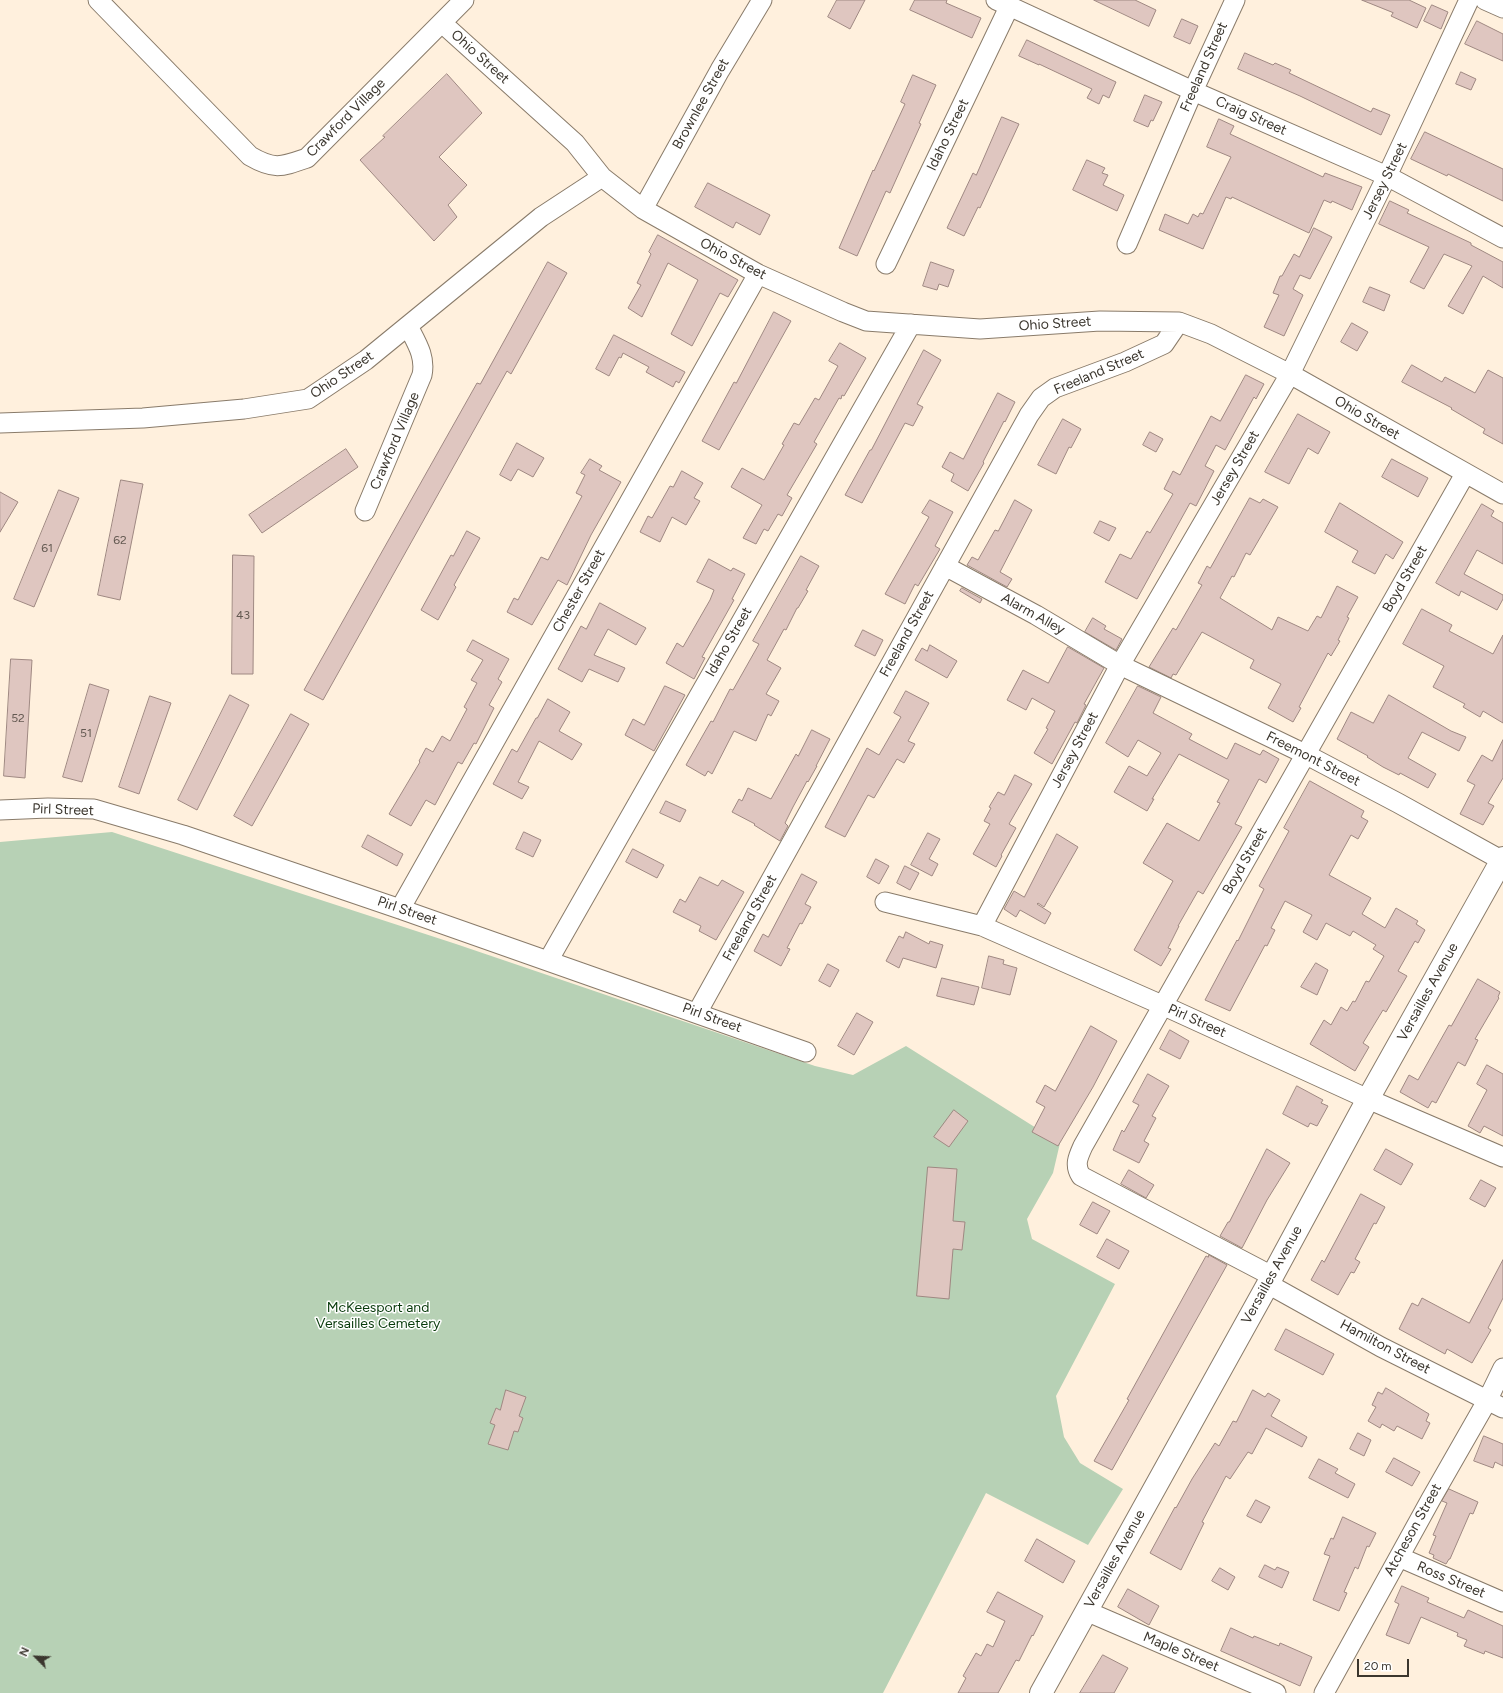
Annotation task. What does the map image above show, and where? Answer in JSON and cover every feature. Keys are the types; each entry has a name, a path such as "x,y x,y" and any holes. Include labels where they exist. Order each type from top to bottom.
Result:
{"street":[{"name":"Crawford Village","path":"98,0 250,156 264,164 282,166 307,158 464,0"},
{"name":"Brownlee Street","path":"643,209 720,70 762,0"},
{"name":"Freeland Street","path":"1127,244 1192,91 1234,0"},
{"name":"Jersey Street","path":"982,926 1120,665 1290,374 1387,176 1469,0"},
{"path":"1485,0 1503,8"},
{"name":"Craig Street","path":"1003,3 1192,91 1387,176 1503,238"},
{"name":"Idaho Street","path":"886,264 1003,3"},
{"name":"Ohio Street","path":"442,23 575,143 602,177 643,209 758,274 842,312 866,321 980,329 1100,320 1179,322 1211,334 1290,374 1465,474 1503,494"},
{"name":"Ohio Street","path":"0,423 143,418 244,409 308,399 366,360 541,217 602,177"},
{"name":"Chester Street","path":"400,908 758,274"},
{"name":"Freeland Street","path":"697,1013 1029,415 1041,398 1055,388 1125,362 1164,344 1179,322"},
{"name":"Idaho Street","path":"548,961 911,324"},
{"name":"Crawford Village","path":"365,512 422,375 424,365 422,352 408,326"},
{"name":"Boyd Street","path":"1156,1215 1081,1176 1077,1170 1076,1161 1162,1005 1465,474"},
{"name":"Alarm Alley","path":"945,566 1036,615 1120,665"},
{"name":"Freemont Street","path":"1120,665 1305,754 1502,860"},
{"name":"Pirl Street","path":"0,810 48,808 94,809 183,835 400,908 806,1052"},
{"name":"Versailles Avenue","path":"1040,1693 1270,1280 1368,1099 1502,860"},
{"name":"Pirl Street","path":"885,902 982,926 1162,1005 1368,1099 1503,1157"},
{"name":"Hamilton Street","path":"1156,1215 1381,1346 1495,1404"},
{"name":"Atcheson Street","path":"1324,1693 1399,1558 1495,1404 1503,1368"},
{"name":"Ross Street","path":"1399,1558 1503,1602"},
{"name":"Maple Street","path":"1086,1611 1276,1693"}],"green space":[{"name":"McKeesport and Versailles Cemetery","path":"112,832 456,944 815,1066 853,1075 906,1046 1060,1143 1053,1173 1027,1219 1032,1239 1115,1284 1056,1396 1064,1437 1080,1463 1123,1489 1088,1545 986,1493 883,1693 0,1693 0,842"}],"building":[{"path":"837,0 865,0 850,29 828,17"},
{"path":"915,0 947,0 946,3 981,18 972,38 910,10"},
{"path":"1094,0 1135,0 1156,10 1149,26"},
{"path":"1362,0 1409,0 1426,8 1417,28 1391,16 1393,13"},
{"path":"1432,5 1448,12 1441,29 1424,21"},
{"path":"1182,19 1198,26 1190,44 1174,37"},
{"path":"1477,21 1503,34 1503,61 1465,44"},
{"path":"1027,40 1116,82 1109,98 1103,95 1099,104 1087,98 1092,89 1019,56"},
{"path":"1245,53 1273,65 1275,63 1291,70 1289,73 1371,112 1373,108 1390,115 1381,135 1300,96 1238,69"},
{"path":"1461,72 1476,79 1471,90 1456,84"},
{"path":"447,74 482,113 439,157 467,185 448,205 457,217 434,241 360,160 385,137 383,136"},
{"path":"913,75 936,85 919,123 921,124 890,193 886,191 857,256 839,248 873,170 874,171 905,104 901,102"},
{"path":"1145,95 1162,102 1153,121 1151,120 1148,127 1134,121"},
{"path":"1002,117 1019,124 980,208 978,207 964,236 947,228 973,173 976,175"},
{"path":"1219,119 1234,126 1230,134 1323,177 1325,173 1362,187 1352,210 1332,201 1331,203 1324,200 1309,233 1232,197 1231,199 1226,197 1203,249 1159,230 1165,214 1188,224 1193,214 1198,217 1200,213 1203,214 1231,157 1207,147"},
{"path":"1425,132 1503,169 1503,201 1448,174 1447,176 1411,159"},
{"path":"1087,160 1105,168 1102,173 1108,175 1103,185 1124,195 1117,211 1073,190"},
{"path":"708,183 770,215 760,235 736,222 733,228 695,207"},
{"path":"1390,201 1409,210 1407,213 1471,243 1471,245 1503,262 1503,288 1483,276 1463,314 1448,306 1472,266 1444,254 1424,289 1410,282 1429,247 1379,224"},
{"path":"1314,228 1332,237 1310,279 1300,275 1293,289 1303,295 1284,336 1264,327 1279,295 1273,293 1280,276 1282,276 1294,254 1299,257"},
{"path":"658,235 738,280 728,297 720,293 692,346 671,334 698,280 668,263 642,317 628,308 641,285 637,283 651,254 649,252"},
{"path":"548,262 567,273 511,374 507,371 323,700 304,690 477,383 480,384"},
{"path":"931,262 954,270 948,287 939,284 937,290 923,286"},
{"path":"1370,287 1390,295 1384,311 1363,302"},
{"path":"774,312 791,321 719,450 702,441 734,382 736,383"},
{"path":"1352,323 1368,332 1357,351 1341,342"},
{"path":"614,335 685,372 679,383 676,381 673,387 646,372 649,367 623,353 621,358 619,357 609,376 596,369"},
{"path":"840,343 866,358 844,396 842,395 841,399 839,398 814,442 817,444 787,495 792,498 782,516 778,514 768,531 764,529 756,544 743,538 762,505 731,487 742,468 764,480 784,445 782,444 794,423 799,425 815,398 819,400 838,366 829,361"},
{"path":"924,350 941,360 917,404 923,407 913,426 905,423 862,503 845,495 871,450"},
{"path":"1412,365 1442,382 1445,377 1475,393 1488,370 1503,378 1503,444 1483,433 1485,429 1451,409 1452,408 1402,382"},
{"path":"1246,375 1264,384 1256,399 1254,397 1225,450 1216,445 1205,466 1214,471 1196,506 1190,503 1137,599 1105,582 1120,554 1131,559 1147,531 1150,533 1173,494 1164,489 1173,471 1180,475 1211,416 1220,421"},
{"path":"998,393 1015,402 968,491 951,481 954,474 942,467 950,452 963,459"},
{"path":"1298,414 1330,432 1318,454 1308,448 1289,484 1265,472"},
{"path":"1063,419 1081,429 1071,448 1069,447 1056,474 1038,465"},
{"path":"1150,432 1163,439 1156,452 1143,445"},
{"path":"517,443 544,458 533,477 518,469 511,481 500,475"},
{"path":"346,449 358,467 262,533 249,515"},
{"path":"590,459 602,466 599,470 621,482 591,535 567,585 558,580 532,625 507,612 514,598 518,600 541,557 548,560 582,496 576,493 585,475 581,473"},
{"path":"1392,459 1428,478 1418,497 1382,477"},
{"path":"682,471 703,483 694,498 700,501 686,525 672,517 660,542 640,532 648,516 652,518 670,486 673,487"},
{"path":"121,480 143,484 120,600 98,595"},
{"path":"59,490 79,498 34,607 14,599"},
{"path":"0,492 18,502 0,532"},
{"path":"1250,498 1260,503 1263,499 1278,507 1250,555 1246,553 1234,577 1232,576 1220,598 1272,630 1278,617 1308,631 1317,616 1321,618 1337,586 1358,597 1347,617 1349,618 1338,640 1340,641 1331,656 1328,653 1299,707 1301,708 1293,722 1268,708 1281,684 1250,668 1254,660 1202,632 1176,675 1173,674 1171,678 1149,667 1173,628 1176,630 1202,585 1198,583 1207,566 1210,568"},
{"path":"930,500 953,512 935,546 940,549 918,586 915,584 905,604 885,594 929,517 922,513"},
{"path":"1015,500 1032,510 1000,572 1012,579 1007,587 967,565 972,557 978,560 995,530 998,531"},
{"path":"1340,503 1403,542 1393,559 1386,554 1375,574 1352,562 1358,551 1325,532"},
{"path":"1482,504 1494,511 1491,516 1503,523 1503,564 1477,550 1464,574 1503,595 1503,599 1497,610 1461,591 1459,596 1436,583"},
{"path":"1100,521 1116,528 1109,541 1094,533"},
{"path":"467,531 480,538 454,585 456,587 438,620 421,610 451,555 453,556"},
{"path":"233,555 254,556 253,674 232,674"},
{"path":"801,556 819,566 806,590 808,591 797,608 786,630 784,629 767,660 781,668 766,694 779,701 771,716 768,714 756,741 734,731 712,774 708,771 705,776 686,765 711,721 713,722 730,689 733,690 759,644 753,641"},
{"path":"709,559 731,571 733,568 745,574 732,599 734,600 702,657 705,658 694,679 666,663 677,643 683,647 710,600 714,590 697,582"},
{"path":"962,588 982,599 980,603 960,591"},
{"path":"600,603 646,628 636,645 608,629 594,655 625,668 618,682 589,669 582,682 558,669 581,626 586,629"},
{"path":"1422,609 1452,625 1449,631 1493,654 1503,635 1503,723 1483,711 1480,717 1463,707 1465,704 1433,687 1444,666 1403,644"},
{"path":"1093,618 1106,626 1104,629 1122,639 1116,650 1085,632"},
{"path":"863,630 883,640 875,656 855,646"},
{"path":"473,640 509,659 498,679 502,682 489,705 494,708 476,744 474,743 462,764 458,762 435,805 426,800 411,826 389,814 420,762 419,761 426,748 433,752 442,736 450,741 467,709 464,707 477,683 471,680 483,660 467,651"},
{"path":"930,645 957,661 947,678 915,660 922,648 927,651"},
{"path":"1068,647 1104,668 1084,704 1086,705 1077,723 1075,722 1052,764 1034,753 1048,729 1046,728 1055,711 1032,698 1026,710 1007,700 1023,670 1048,683"},
{"path":"11,659 32,660 25,778 4,776"},
{"path":"90,684 109,690 82,782 63,777"},
{"path":"665,686 685,695 654,751 625,735 633,719 644,725"},
{"path":"1138,686 1161,697 1153,713 1192,734 1189,739 1227,759 1235,743 1260,755 1263,750 1279,759 1266,783 1259,779 1235,824 1242,827 1203,894 1198,891 1178,926 1168,948 1171,949 1161,966 1134,950 1173,881 1143,863 1167,823 1199,841 1220,803 1217,802 1229,780 1179,754 1152,799 1154,799 1147,811 1114,792 1129,766 1147,776 1161,753 1138,740 1128,757 1106,743"},
{"path":"906,691 929,703 908,741 915,744 904,763 897,759 874,798 868,795 845,837 825,827 867,748 879,755 901,717 894,713"},
{"path":"230,695 249,705 197,810 178,800"},
{"path":"1389,695 1451,731 1466,737 1459,751 1422,732 1408,758 1436,774 1428,788 1400,773 1399,775 1383,767 1367,757 1368,756 1337,739 1351,712 1373,723"},
{"path":"150,696 171,703 139,794 119,787"},
{"path":"548,699 570,712 559,731 582,744 572,760 539,741 518,782 529,787 522,799 493,784 512,749 517,752"},
{"path":"291,714 309,724 252,826 234,816"},
{"path":"812,730 830,739 817,766 808,782 807,781 785,823 788,826 780,841 754,825 755,824 732,812 739,799 742,801 748,788 771,799 796,754 798,756"},
{"path":"1503,740 1503,778 1488,803 1494,806 1483,825 1460,814 1475,785 1467,781 1482,755 1492,761"},
{"path":"1015,775 1032,784 1009,824 1016,828 996,867 973,854 990,824 984,821 991,808 989,807 998,792 1004,795"},
{"path":"1310,781 1364,811 1361,817 1368,821 1358,839 1351,835 1329,875 1371,898 1362,914 1385,928 1396,908 1418,921 1416,924 1425,930 1418,943 1415,941 1398,971 1407,976 1386,1012 1383,1010 1363,1043 1369,1047 1355,1071 1310,1044 1324,1020 1331,1025 1341,1007 1347,1011 1353,1001 1355,1002 1366,981 1369,982 1384,956 1373,949 1376,945 1353,931 1350,936 1326,923 1317,940 1303,932 1312,915 1285,901 1271,928 1275,930 1267,946 1265,945 1230,1011 1205,1000 1237,940 1238,941 1264,889 1259,886 1289,831 1284,828"},
{"path":"666,801 686,810 680,822 660,813"},
{"path":"524,832 541,840 533,857 516,849"},
{"path":"928,833 940,839 929,859 938,864 932,876 911,865"},
{"path":"1057,834 1078,847 1044,907 1038,903 1037,904 1051,913 1045,924 1020,910 1016,917 1004,909 1014,891 1024,897"},
{"path":"368,835 403,854 397,866 362,847"},
{"path":"633,849 664,865 657,878 626,862"},
{"path":"876,859 889,866 879,884 867,877"},
{"path":"905,866 919,873 910,890 897,883"},
{"path":"802,874 817,882 805,904 811,907 802,924 800,923 787,948 790,949 781,966 754,951 763,934 768,937"},
{"path":"700,877 718,886 722,880 744,892 716,940 699,931 701,926 673,912 680,899 685,902"},
{"path":"906,932 929,944 930,941 943,945 936,968 903,958 899,968 886,961 899,936 903,938"},
{"path":"989,956 1004,960 1003,964 1017,968 1010,995 982,988"},
{"path":"1316,963 1328,970 1317,995 1301,987"},
{"path":"828,964 839,970 830,987 819,981"},
{"path":"942,978 979,987 974,1005 937,996"},
{"path":"1478,979 1500,992 1499,998 1475,1039 1478,1040 1465,1066 1458,1062 1436,1103 1432,1101 1428,1108 1400,1092 1409,1075 1418,1080 1449,1025 1451,1026"},
{"path":"857,1013 873,1022 854,1055 838,1046"},
{"path":"1091,1026 1117,1041 1093,1087 1058,1146 1032,1132 1045,1107 1036,1102 1045,1085 1055,1091"},
{"path":"1170,1030 1189,1041 1180,1059 1160,1049"},
{"path":"1487,1065 1503,1074 1503,1136 1484,1126 1480,1133 1468,1126 1487,1090 1477,1084"},
{"path":"1148,1074 1169,1086 1152,1116 1156,1118 1144,1141 1149,1144 1139,1163 1113,1150 1122,1130 1124,1132 1139,1105 1133,1102"},
{"path":"1297,1086 1323,1100 1321,1103 1328,1106 1317,1126 1310,1123 1308,1127 1283,1114"},
{"path":"954,1110 968,1121 949,1147 934,1137"},
{"path":"1267,1149 1290,1163 1267,1200 1242,1248 1220,1236 1229,1222"},
{"path":"1386,1149 1413,1164 1401,1185 1374,1170"},
{"path":"928,1167 957,1169 953,1221 965,1222 962,1250 953,1249 949,1299 917,1296"},
{"path":"1129,1170 1154,1185 1146,1198 1121,1184"},
{"path":"1481,1180 1496,1188 1485,1207 1470,1199"},
{"path":"1361,1194 1385,1207 1376,1224 1374,1223 1355,1259 1360,1262 1354,1273 1351,1272 1338,1295 1311,1280 1322,1260 1324,1262"},
{"path":"1093,1202 1110,1211 1097,1234 1080,1225"},
{"path":"1107,1239 1129,1251 1119,1269 1097,1257"},
{"path":"1209,1255 1227,1265 1112,1470 1094,1461 1129,1400 1127,1399 1206,1256 1208,1257"},
{"path":"1503,1260 1503,1298 1488,1328 1491,1330 1472,1363 1447,1349 1445,1354 1399,1329 1412,1303 1418,1306 1422,1298 1469,1323"},
{"path":"1286,1329 1334,1354 1323,1375 1275,1350"},
{"path":"1386,1388 1429,1414 1426,1421 1430,1423 1422,1439 1397,1426 1394,1431 1382,1424 1380,1428 1368,1421 1376,1407 1372,1405 1378,1392 1382,1394"},
{"path":"506,1390 526,1397 519,1416 523,1418 518,1432 514,1431 508,1450 488,1444 495,1425 490,1423 496,1408 500,1410"},
{"path":"1253,1390 1265,1397 1268,1393 1280,1400 1271,1416 1307,1437 1302,1447 1266,1428 1252,1454 1248,1452 1230,1479 1226,1476 1202,1522 1204,1523 1181,1570 1150,1553 1192,1479 1215,1443 1219,1446 1233,1421 1236,1422"},
{"path":"1358,1433 1371,1440 1364,1456 1350,1449"},
{"path":"1484,1436 1503,1444 1503,1466 1495,1462 1493,1468 1474,1461"},
{"path":"1394,1458 1420,1472 1412,1486 1386,1472"},
{"path":"1319,1459 1338,1469 1335,1473 1355,1484 1348,1498 1309,1478"},
{"path":"1449,1489 1478,1502 1473,1514 1470,1513 1450,1559 1446,1564 1433,1558 1434,1555 1429,1553 1436,1536 1433,1535 1447,1503 1442,1501"},
{"path":"1256,1500 1270,1507 1261,1523 1247,1516"},
{"path":"1343,1517 1376,1533 1369,1547 1367,1546 1358,1569 1355,1567 1344,1592 1347,1593 1339,1611 1313,1600 1330,1556 1324,1554"},
{"path":"1037,1539 1075,1561 1063,1583 1025,1561"},
{"path":"1265,1565 1275,1570 1277,1567 1289,1572 1282,1588 1259,1577"},
{"path":"1220,1568 1235,1577 1228,1590 1212,1581"},
{"path":"1402,1586 1429,1598 1427,1602 1464,1618 1468,1610 1503,1626 1503,1658 1485,1651 1484,1654 1464,1646 1467,1640 1457,1636 1458,1633 1421,1617 1409,1644 1386,1635 1399,1604 1395,1602"},
{"path":"1128,1589 1159,1606 1149,1625 1118,1607"},
{"path":"998,1592 1043,1616 1019,1661 1016,1660 998,1693 958,1693 966,1678 963,1676 976,1653 981,1656 987,1644 993,1647 1005,1621 987,1612"},
{"path":"1231,1628 1253,1638 1254,1636 1279,1646 1280,1643 1312,1657 1300,1686 1221,1651"},
{"path":"1103,1655 1128,1668 1114,1693 1080,1693"}]}
